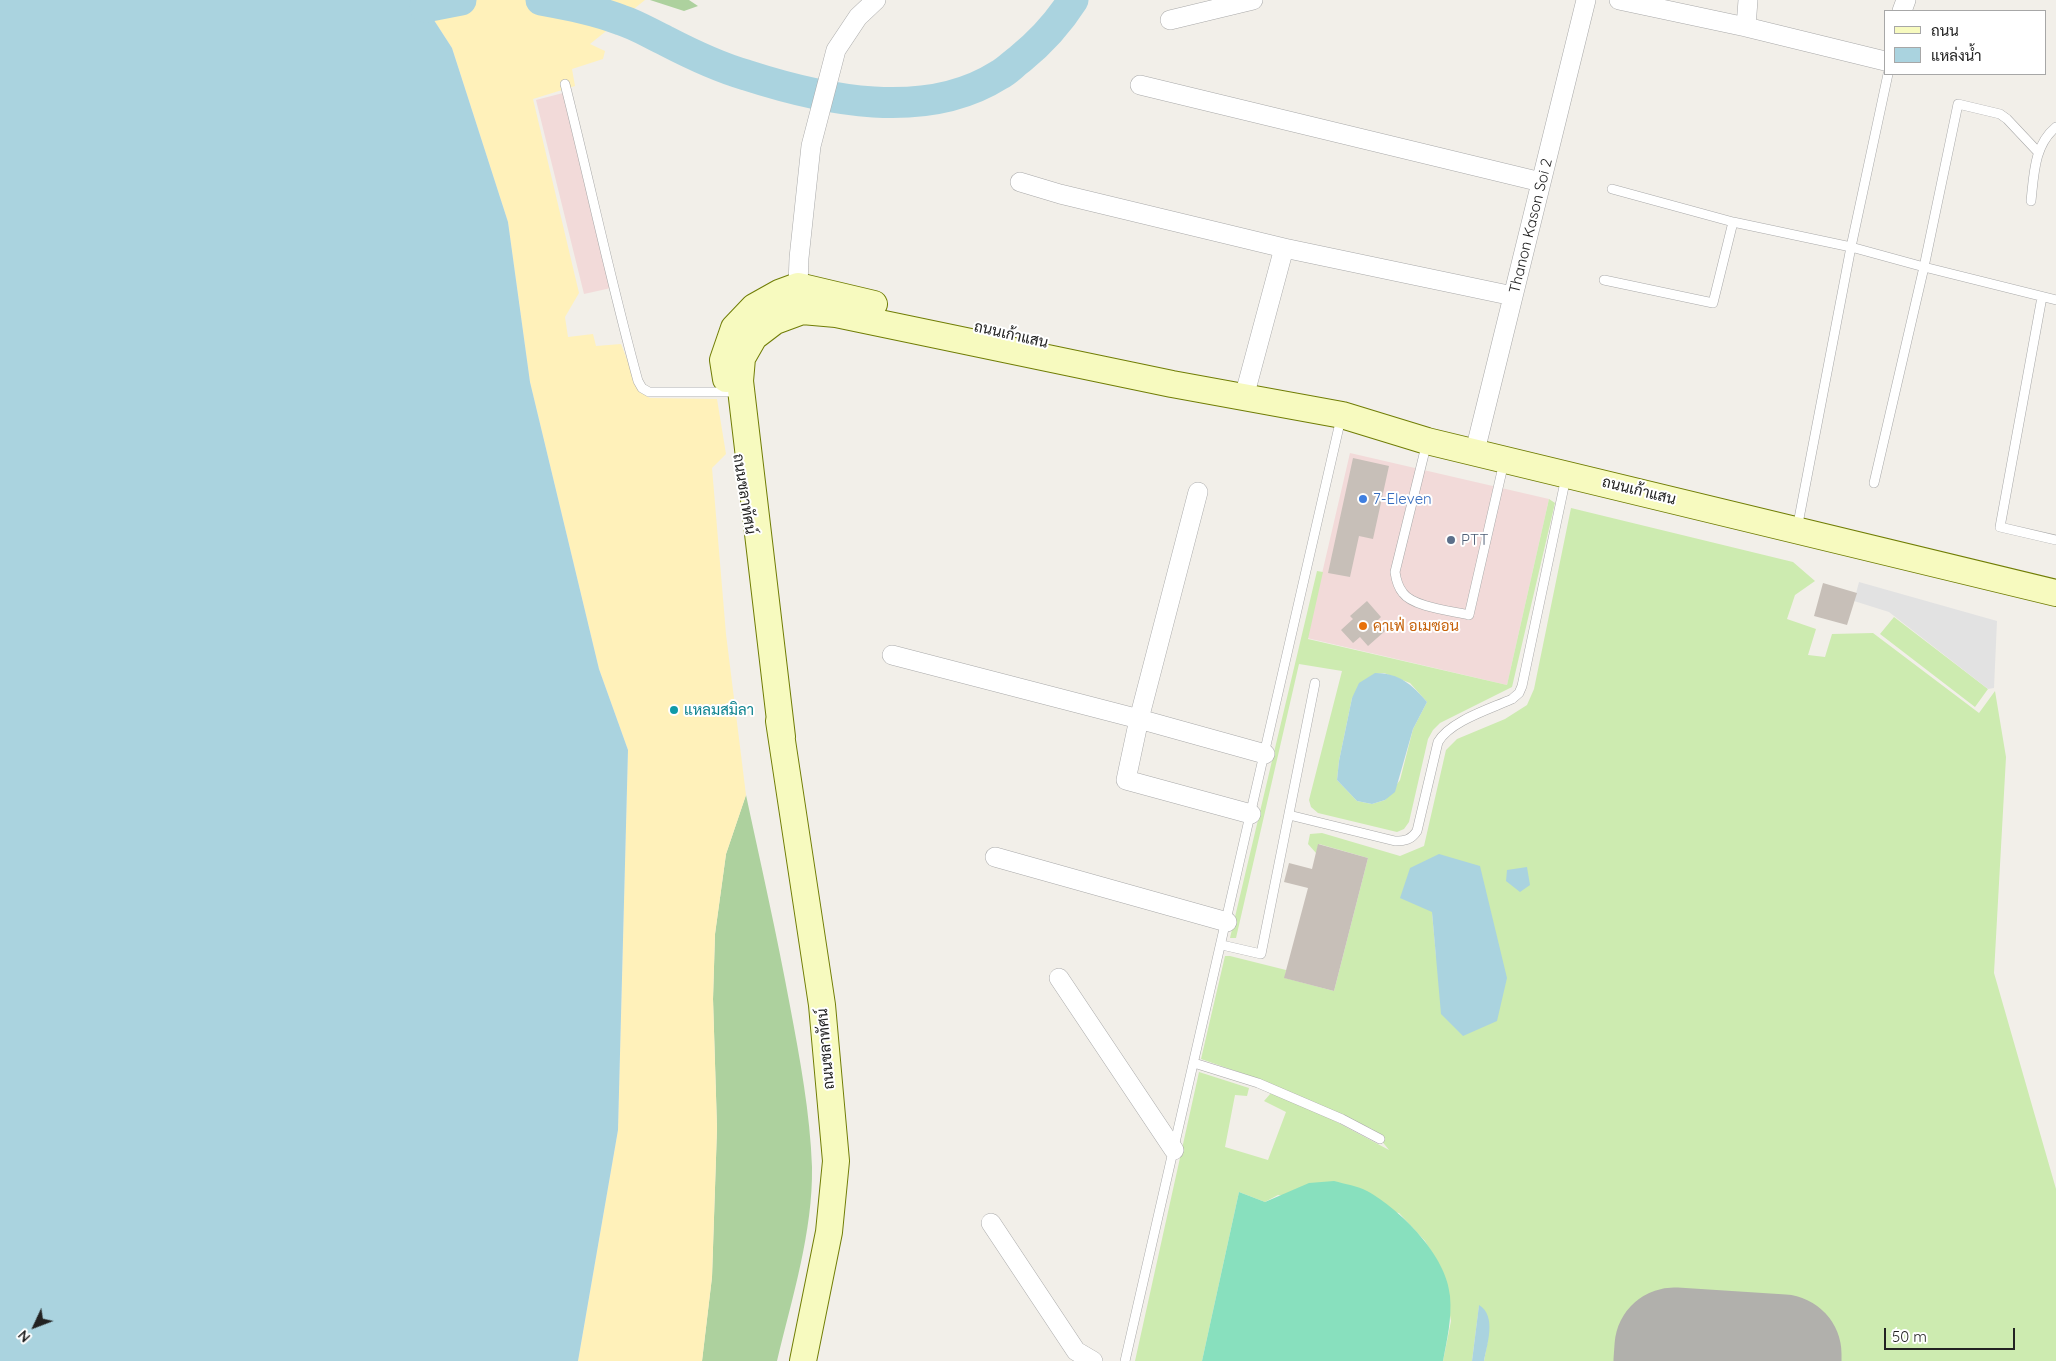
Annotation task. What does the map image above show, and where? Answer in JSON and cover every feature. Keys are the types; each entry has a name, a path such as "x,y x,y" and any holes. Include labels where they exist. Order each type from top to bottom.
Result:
{"main road":[{"name":"ถนนชลาทัศน์","path":"800,299 779,293 754,307 734,328 723,360 822,1006 836,1161 829,1232 803,1361"},
{"name":"ถนนชลาทัศน์","path":"782,737 740,381 742,358 754,337 800,299"},
{"name":"ถนนเก้าแสน","path":"800,299 1178,372 1233,395 1342,415 1427,441 1475,451 2056,593"}],"street":[{"path":"800,299 811,146 836,50 858,17 876,0"},
{"path":"1170,20 1253,0"},
{"name":"Thanon Kason Soi 2","path":"1475,451 1586,0"},
{"path":"1619,0 1746,27 1884,61"},
{"path":"1746,27 1748,0"},
{"path":"1140,85 1541,182"},
{"path":"1020,182 1060,194 1284,248 1513,296"},
{"path":"1233,395 1284,248"},
{"path":"1198,492 1139,719 1126,780 1251,814"},
{"path":"892,655 1139,719 1265,754"},
{"path":"995,857 1227,922"},
{"path":"1059,978 1174,1150"},
{"path":"992,1223 1076,1351 1093,1361"}],"lane":[{"path":"1797,529 1851,246 1888,75"},
{"path":"565,84 587,169 618,309 638,381 642,388 649,392 728,392"},
{"path":"1874,483 1924,267 1958,104 2000,114 2038,152"},
{"path":"2030,201 2038,152 2048,134 2056,127"},
{"path":"1612,189 1733,222 1851,246 1924,267 2056,300"},
{"path":"1604,280 1713,303 1733,222"},
{"path":"2042,297 2000,527 2056,540"},
{"path":"1125,1361 1222,945 1342,415"},
{"path":"1427,441 1395,572 1397,584 1403,594 1414,602 1469,615 1505,459"},
{"path":"1289,815 1395,841 1405,841 1414,837 1438,742 1443,733 1452,726 1519,694 1567,474"},
{"path":"1222,945 1261,954 1315,683"},
{"path":"1194,1064 1258,1082 1342,1119 1380,1139"}],"shaded area":[{"path":"563,93 611,288 584,294 536,100"},
{"path":"1350,453 1549,499 1507,685 1307,638"},
{"path":"1859,582 1997,621 1994,688 1988,689 1889,612 1854,601"}],"green space":[{"path":"650,0 689,0 698,6 684,11"},
{"path":"1549,499 1555,503 1512,687 1440,723 1433,730 1428,739 1409,822 1404,829 1397,832 1318,813 1311,807 1309,800 1342,671 1299,664 1236,938 1230,938 1317,571 1323,572 1308,639 1507,685","holes":["1384,673 1410,683 1427,702 1413,729 1400,780 1385,800 1372,804 1357,801 1337,780 1352,698 1375,674"]},
{"path":"1571,508 1793,562 1815,581 1795,595 1787,619 1816,629 1808,655 1825,657 1832,634 1873,633 1979,713 1995,691 2006,757 1994,973 2056,1189 2056,1361 1799,1361 1799,1344 1662,1335 1661,1361 1484,1361 1488,1339 1479,1306 1472,1361 1443,1361 1451,1321 1441,1268 1425,1241 1399,1213 1278,1195 1265,1202 1239,1192 1202,1361 1135,1361 1199,1072 1249,1088 1247,1096 1235,1095 1225,1147 1268,1160 1286,1112 1264,1101 1271,1093 1333,1120 1389,1150 1372,1129 1267,1082 1201,1059 1225,956 1286,970 1285,978 1334,991 1368,858 1319,844 1316,853 1308,844 1310,834 1322,833 1400,856 1424,846 1446,750 1457,739 1505,719 1527,705 1534,689","holes":["1432,912 1463,1036 1436,956"]},
{"path":"1894,617 1988,689 1975,707 1880,634"},
{"path":"746,795 780,953 801,1066 811,1147 811,1191 801,1265 777,1361 702,1361 712,1277 717,1128 713,999 715,934 726,854"},
{"path":"1334,1181 1356,1186 1380,1199 1420,1236 1441,1265 1450,1296 1450,1321 1443,1361 1202,1361 1239,1192 1265,1202 1309,1183"}],"sand":[{"name":"แหลมสมิลา","path":"421,0 645,0 590,44 605,51 603,59 572,69 575,86 533,99 579,293 565,317 568,337 593,334 596,346 621,344 640,392 650,398 717,399 726,454 712,468 726,634 746,795 726,854 715,934 713,999 717,1128 712,1277 702,1361 578,1361 618,1130 628,750 599,669 530,382 508,222 452,48"}],"water":[{"path":"0,0 421,0 452,48 508,222 530,382 599,669 628,750 618,1130 578,1361 0,1361"},
{"path":"1375,673 1392,675 1405,681 1427,702 1413,729 1395,792 1385,800 1372,804 1357,801 1337,780 1352,698 1359,683"},
{"path":"1439,854 1480,866 1507,978 1497,1021 1463,1036 1441,1014 1432,912 1400,898 1410,868"},
{"path":"1527,867 1530,885 1520,892 1506,881 1507,870"},
{"path":"1479,1305 1488,1316 1488,1339 1484,1361 1472,1361"}],"building":[{"name":"7-Eleven","path":"1353,458 1389,466 1373,539 1359,536 1350,577 1328,573"},
{"path":"1823,583 1857,593 1847,625 1814,616"},
{"name":"คาเฟ่ อเมซอน","path":"1367,601 1381,617 1377,621 1385,631 1368,646 1360,637 1353,643 1341,630 1353,619 1350,616"},
{"path":"1318,844 1368,858 1334,991 1284,978 1308,888 1284,882 1289,863 1312,869"}],"waterway":[{"path":"425,7 461,0"},
{"path":"541,0 611,16 736,72 808,92 874,102 907,102 939,98 970,90 1002,73 1028,52 1056,24 1073,0"}],"runway":[{"path":"1673,1361 1674,1347 1782,1354 1782,1361"}],"place":[{"name":"7-Eleven","path":"1363,499"},
{"name":"PTT","path":"1451,540"},
{"name":"คาเฟ่ อเมซอน","path":"1363,626"},
{"name":"แหลมสมิลา","path":"674,710"}]}
